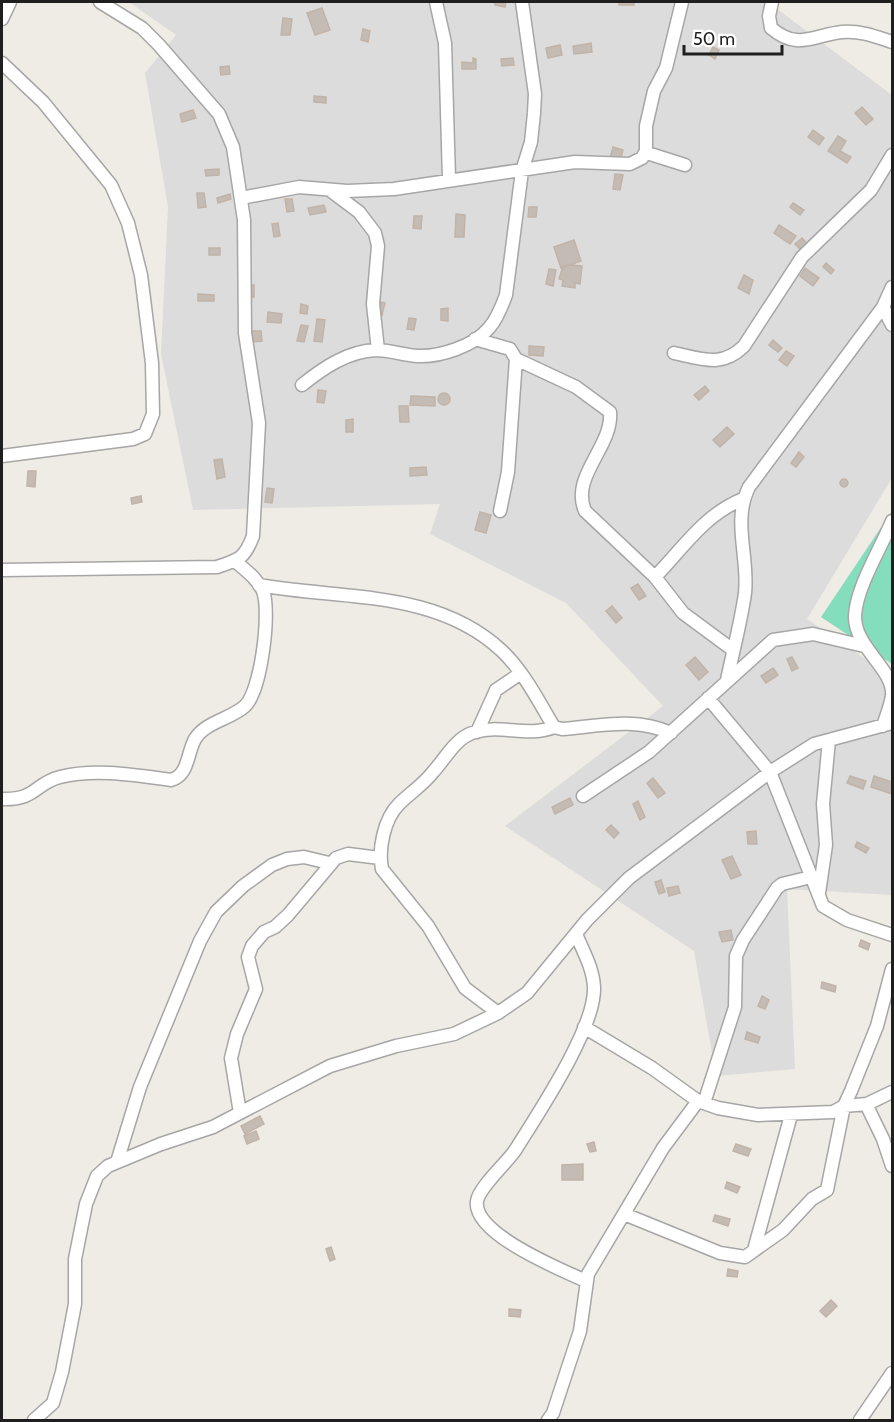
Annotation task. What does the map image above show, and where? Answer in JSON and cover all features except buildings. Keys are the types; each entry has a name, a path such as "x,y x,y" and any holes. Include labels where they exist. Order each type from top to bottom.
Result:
{"street":[{"path":"2,19 10,2"},
{"path":"2,570 217,567 235,561 247,553 253,536 259,423 245,333 244,220 233,147 219,114 142,28 100,2"},
{"path":"436,2 445,43 449,179"},
{"path":"302,385 322,369 341,359 378,350 435,356 475,339 489,329 507,296 522,171 533,132 535,94 522,2"},
{"path":"645,155 646,126 654,91 666,68 682,2"},
{"path":"772,2 769,16 771,28 788,39 811,40 844,32 867,34 892,42"},
{"path":"2,63 43,102 111,185 120,203 141,275 152,363 153,414 145,434 133,439 2,456"},
{"path":"241,198 299,187 370,191 575,162 623,165 647,153 685,165"},
{"path":"674,353 709,360 725,360 735,355 744,346 802,256 871,190 892,155"},
{"path":"328,188 358,212 375,232 378,246 373,304 378,350"},
{"path":"727,680 745,592 741,519 743,500 756,478 883,307 892,287"},
{"path":"883,307 892,325"},
{"path":"475,339 510,349 516,359 576,387 610,412 609,428 582,489 582,503 585,511 656,577 683,613 733,650"},
{"path":"500,511 508,472 516,359"},
{"path":"656,577 706,520 726,506 743,500"},
{"path":"34,1420 53,1403 62,1372 75,1304 75,1259 91,1185 97,1176 117,1162 213,1127 330,1066 396,1046 454,1034 498,1013 527,993 576,934 629,879 770,772 814,744 888,724 892,694 890,683 864,646 855,617 892,521"},
{"path":"2,800 27,797 50,781 72,774 178,778 183,773 195,738 244,707 254,694 266,605 259,585 235,561"},
{"path":"259,585 367,596 424,608 450,617 477,632 503,652 521,673 554,727"},
{"path":"583,796 649,752 727,680 778,638 813,634 864,646"},
{"path":"477,732 496,690 521,673"},
{"path":"708,698 770,772 823,906 832,914 892,935"},
{"path":"498,1013 465,988 428,926 382,869 380,858 383,838 398,805 431,775 460,739 477,732 534,732 554,727 569,729 626,722 654,726 671,734"},
{"path":"818,895 826,845 823,804 829,740"},
{"path":"240,1113 231,1058 237,1034 256,990 249,963 252,946 264,933 288,915 329,863 336,858 348,854 380,858"},
{"path":"117,1162 140,1087 200,941 216,912 243,885 272,865 288,859 304,857 329,863"},
{"path":"548,1420 553,1413 580,1331 586,1281 663,1148 701,1102 735,1007 735,963 739,948 779,886 811,877"},
{"path":"576,934 592,972 593,1006 584,1027 516,1149 505,1166 481,1191 477,1202 479,1212 489,1225 512,1244 586,1281"},
{"path":"624,1214 667,1234 730,1256 745,1257 797,1217 812,1199 827,1190 844,1106 877,1026 892,969"},
{"path":"584,1027 652,1068 701,1102 739,1113 822,1114 844,1106 866,1104 892,1092"},
{"path":"866,1104 883,1138 892,1166"},
{"path":"754,1251 791,1115"},
{"path":"860,1420 892,1373"}],"shaded area":[{"path":"129,2 768,2 892,95 892,478 807,619 892,677 892,895 787,889 795,1069 716,1076 694,951 505,826 663,706 566,603 430,534 440,504 193,510 161,354 168,207 145,73 176,35"}],"green space":[{"path":"892,511 892,664 821,617"}]}
